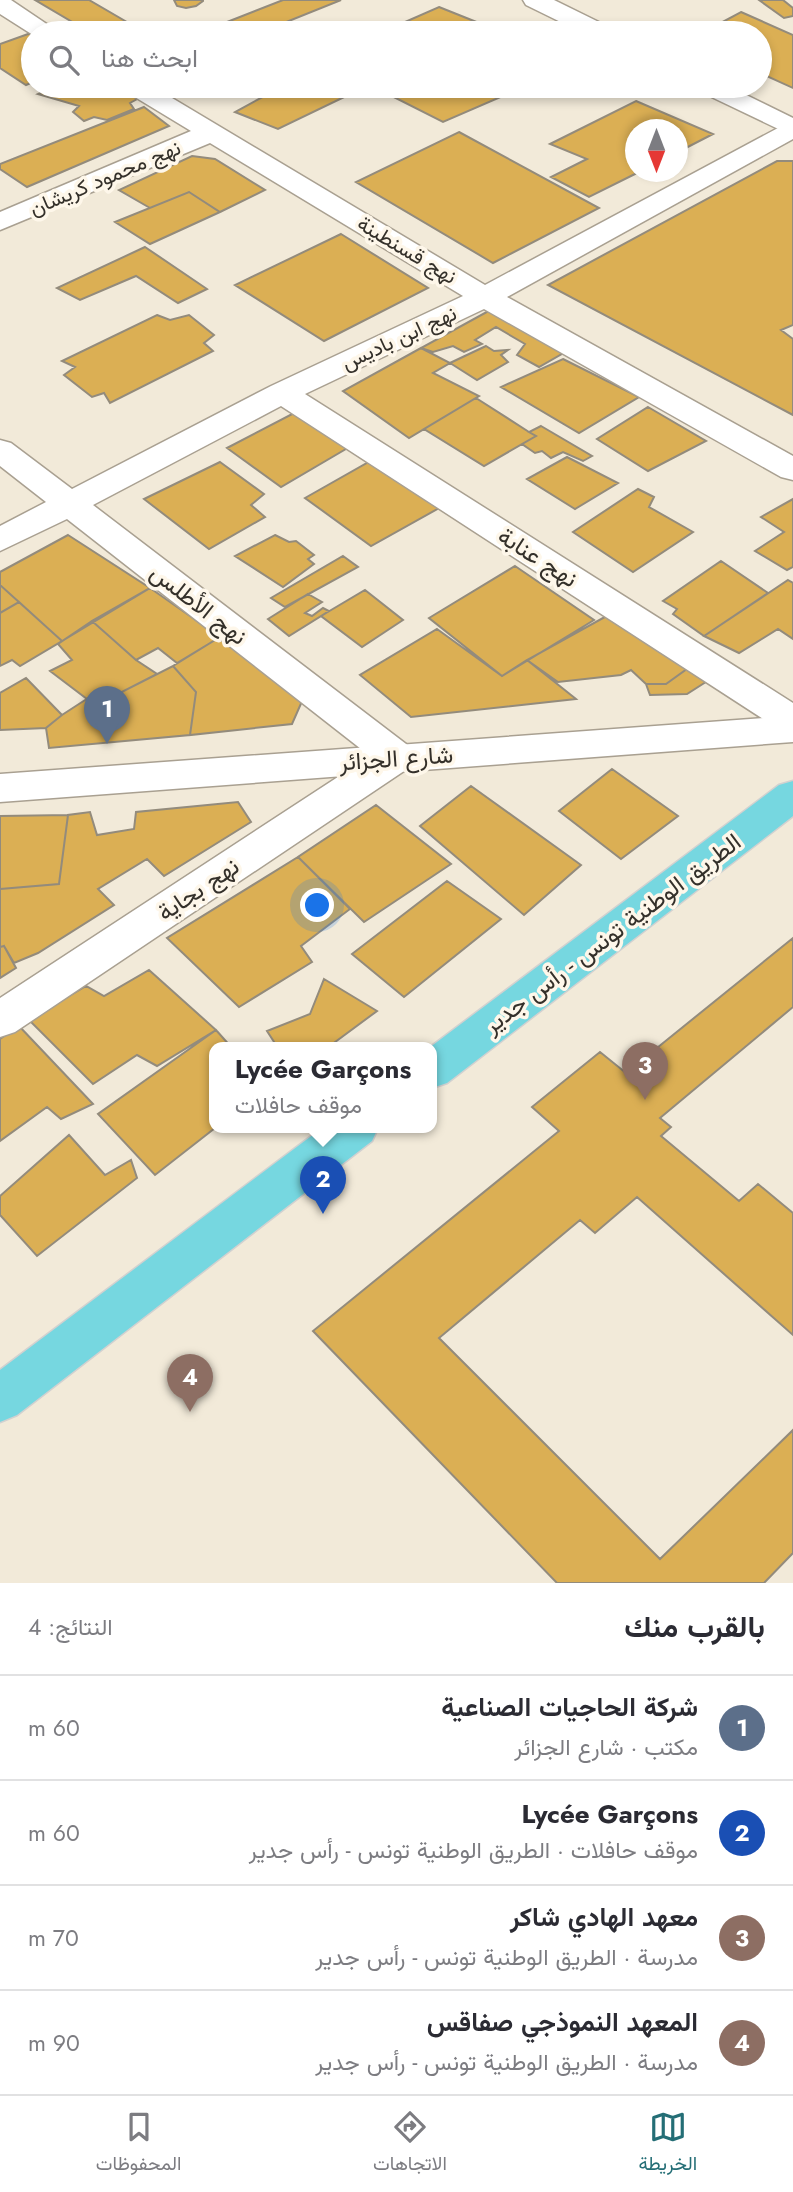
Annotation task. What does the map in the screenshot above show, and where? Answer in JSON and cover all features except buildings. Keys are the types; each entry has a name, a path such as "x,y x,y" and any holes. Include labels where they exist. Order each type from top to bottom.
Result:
{"main road":[{"name":"الطريق الوطنية تونس - رأس جدير","path":"437,1066 793,795"},
{"path":"3,1391 349,1133"}],"street":[{"path":"535,0 578,21"},
{"path":"0,4 28,21"},
{"name":"نهج قسنطينة","path":"153,98 485,297 793,470"},
{"path":"732,98 793,128"},
{"name":"نهج ابن باديس","path":"0,540 282,393 485,297 793,128"},
{"name":"نهج محمود كريشان","path":"0,222 210,133"},
{"name":"نهج عنابة","path":"282,393 793,721"},
{"name":"نهج الأطلس","path":"0,450 397,757"},
{"name":"شارع الجزائر","path":"0,788 793,729"},
{"name":"نهج بجاية","path":"0,1020 397,757"}],"place":[{"name":"شركة الحاجيات الصناعية","path":"107,744"},
{"name":"معهد الهادي شاكر","path":"645,1100"},
{"name":"Lycée Garçons","path":"323,1214"},
{"name":"المعهد النموذجي صفاقس","path":"190,1412"}]}
